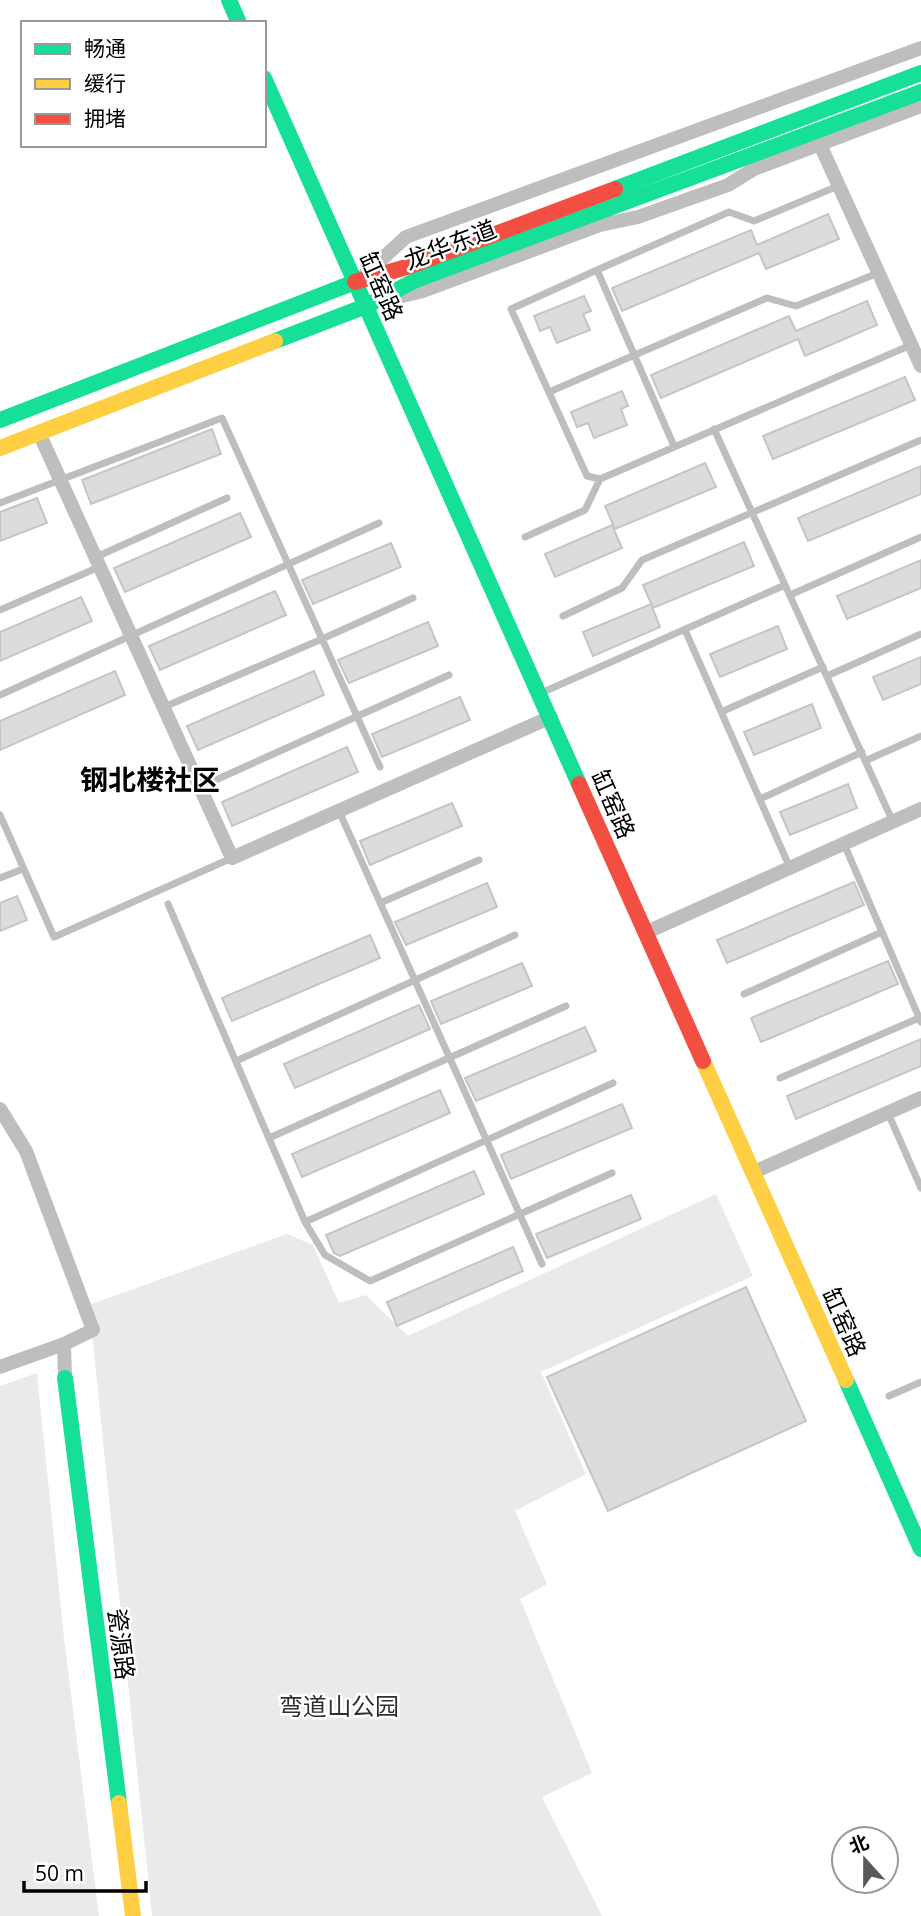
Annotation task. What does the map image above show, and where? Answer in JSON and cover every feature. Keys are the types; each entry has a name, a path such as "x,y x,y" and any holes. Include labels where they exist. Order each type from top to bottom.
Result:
{"main road":[{"path":"229,0 238,21"},
{"name":"龙华东道","path":"0,420 355,282 410,266 921,73"},
{"name":"缸窑路","path":"266,82 921,1549"},
{"name":"龙华东道","path":"0,448 366,306 416,280 817,139 921,92"},
{"name":"瓷源路","path":"65,1378 133,1916"}],"street":[{"path":"355,282 406,237 921,48"},
{"path":"817,139 921,106"},
{"path":"809,116 838,186 921,366"},
{"path":"39,433 232,858 551,717"},
{"path":"647,932 921,809"},
{"path":"754,1172 921,1098"},
{"path":"0,1109 26,1151 93,1330 0,1367"},
{"path":"64,1343 65,1378"}],"lane":[{"path":"838,186 754,221 729,212 511,309 587,476 600,479 911,345"},
{"path":"597,270 674,446"},
{"path":"549,392 767,298 796,306 878,273"},
{"path":"0,503 222,418 380,766"},
{"path":"714,429 894,822"},
{"path":"563,616 622,589 642,560 921,440"},
{"path":"525,537 585,510 600,479"},
{"path":"0,610 227,498"},
{"path":"0,695 379,523"},
{"path":"790,595 921,537"},
{"path":"540,694 785,585"},
{"path":"163,708 413,598"},
{"path":"685,630 790,868"},
{"path":"827,676 921,634"},
{"path":"721,712 823,667"},
{"path":"200,788 449,675"},
{"path":"865,761 921,736"},
{"path":"760,799 862,752"},
{"path":"339,811 542,1264"},
{"path":"0,816 54,937 232,858"},
{"path":"780,1078 920,1020 844,844"},
{"path":"380,904 479,860"},
{"path":"0,878 23,869"},
{"path":"168,904 305,1222 325,1255 370,1281 612,1173"},
{"path":"744,994 882,932"},
{"path":"236,1061 515,935"},
{"path":"269,1139 566,1006"},
{"path":"305,1222 613,1083"},
{"path":"888,1113 921,1188"},
{"path":"889,1396 921,1382"}],"green space":[{"name":"弯道山公园","path":"716,1194 753,1276 541,1372 586,1474 515,1511 547,1584 520,1599 592,1773 542,1797 602,1916 152,1916 89,1305 287,1234 313,1245 339,1303 366,1295 408,1336"},
{"path":"37,1373 64,1638 99,1916 0,1916 0,1386"}],"building":[{"path":"828,214 839,239 766,269 759,253 622,311 612,288 751,230 757,245"},
{"path":"584,296 591,311 583,314 590,330 557,343 550,327 540,331 534,316"},
{"path":"867,301 877,325 805,356 798,339 661,398 651,375 789,316 796,331"},
{"path":"905,377 915,400 773,459 763,436"},
{"path":"622,391 628,406 621,409 627,425 594,438 588,423 577,427 571,412"},
{"path":"212,429 221,454 91,504 82,480"},
{"path":"705,463 716,487 615,529 605,506"},
{"path":"921,466 921,494 808,541 798,518"},
{"path":"37,498 47,523 0,541 0,512"},
{"path":"240,513 251,537 125,592 114,568"},
{"path":"612,525 622,548 555,577 545,554"},
{"path":"744,542 754,566 653,608 643,585"},
{"path":"391,543 401,567 313,604 302,580"},
{"path":"921,560 921,588 847,619 837,596"},
{"path":"275,591 286,615 160,670 149,646"},
{"path":"81,597 92,621 0,661 0,632"},
{"path":"651,604 660,627 593,656 583,632"},
{"path":"428,622 438,646 349,683 338,660"},
{"path":"778,626 787,649 720,677 710,654"},
{"path":"921,657 921,684 883,700 873,677"},
{"path":"115,671 125,695 0,750 0,721"},
{"path":"314,671 324,695 198,750 187,726"},
{"path":"460,697 470,720 382,757 372,734"},
{"path":"812,704 821,728 754,755 744,732"},
{"path":"347,747 358,772 232,826 222,802"},
{"path":"848,784 857,808 790,835 780,812"},
{"path":"452,803 462,826 370,865 360,841"},
{"path":"854,882 864,905 727,963 717,940"},
{"path":"487,883 497,907 406,945 395,922"},
{"path":"17,896 27,920 0,931 0,903"},
{"path":"370,935 380,958 232,1021 222,998"},
{"path":"888,961 898,984 761,1042 751,1018"},
{"path":"522,963 532,986 441,1024 431,1001"},
{"path":"419,1005 430,1029 295,1088 284,1064"},
{"path":"585,1027 596,1051 476,1101 465,1078"},
{"path":"921,1039 921,1066 796,1119 787,1096"},
{"path":"440,1090 450,1113 302,1177 292,1154"},
{"path":"622,1104 632,1128 511,1179 501,1155"},
{"path":"474,1171 484,1194 340,1256 334,1253 326,1235"},
{"path":"631,1195 641,1219 547,1258 536,1234"},
{"path":"513,1247 523,1271 397,1326 387,1302"},
{"path":"746,1287 806,1421 608,1511 547,1377"}],"traffic: fast":[{"path":"229,0 238,21"},
{"path":"615,189 921,73"},
{"path":"266,82 579,784"},
{"path":"366,306 416,280 921,92"},
{"path":"0,420 355,282"},
{"path":"275,341 366,306"},
{"path":"65,1378 119,1803"},
{"path":"846,1380 921,1549"}],"traffic: slow":[{"path":"0,448 275,341"},
{"path":"703,1061 846,1380"},
{"path":"119,1803 133,1916"}],"traffic: jam":[{"path":"355,282 410,266 615,189"},
{"path":"579,784 703,1061"}],"district":[{"name":"钢北楼社区","path":"150,779"}]}
